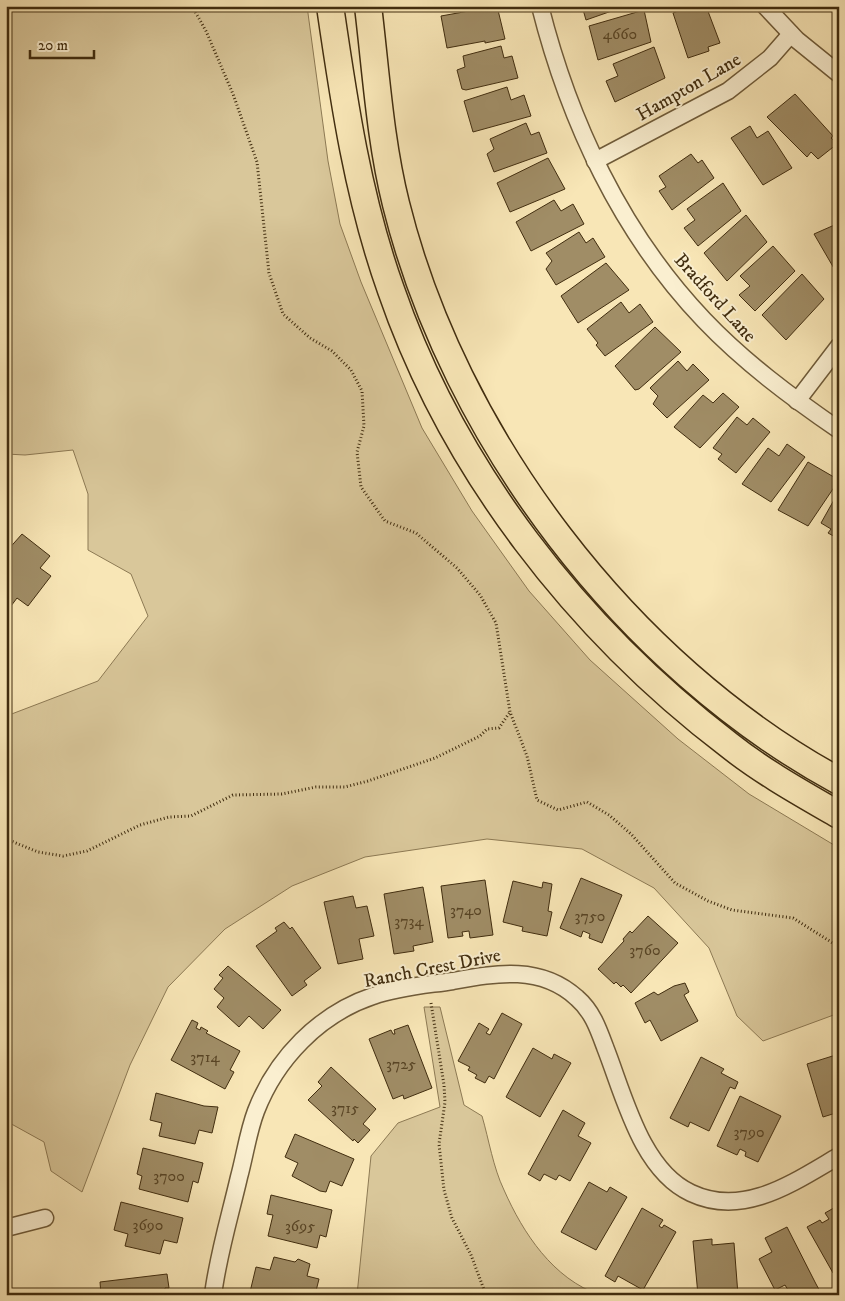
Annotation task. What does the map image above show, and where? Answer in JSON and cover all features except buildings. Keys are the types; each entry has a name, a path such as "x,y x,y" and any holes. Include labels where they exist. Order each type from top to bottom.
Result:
{"main road":[{"path":"330,6 356,170 379,254 414,348 467,452 508,516 563,589 656,686 729,746 780,781 839,815"},
{"path":"368,6 383,134 396,203 415,270 446,349 514,472 558,535 598,584 644,634 694,680 756,728 839,781"}],"street":[{"name":"Bradford Lane","path":"540,6 565,92 595,161 638,236 671,282 704,320 744,358 797,401 839,430"},
{"path":"765,6 791,34 839,74"},
{"name":"Hampton Lane","path":"595,161 728,91 770,58 791,34"},
{"path":"797,401 839,346"},
{"name":"Ranch Crest Drive","path":"213,1295 255,1114 273,1076 285,1059 305,1038 342,1010 384,993 512,972 539,976 564,988 575,996 592,1014 648,1155 667,1177 691,1193 726,1202 738,1202 786,1186 839,1156"},
{"path":"6,1228 45,1218"}],"path":[{"path":"192,6 206,31 233,94 257,162 269,273 283,314 310,338 332,351 351,370 362,391 364,426 357,452 361,487 384,521 416,534 457,568 480,595 496,623 510,712 527,756 537,800 558,810 587,802 610,815 631,834 675,883 708,902 732,910 793,918 839,948"},
{"path":"6,839 38,852 63,856 88,851 140,825 169,817 191,816 233,795 282,794 316,787 345,787 435,758 480,736 487,729 499,728 510,712"},
{"path":"428,985 444,1085 445,1102 439,1144 444,1190 452,1218 471,1255 486,1295"}],"shaded area":[{"path":"6,6 307,6 328,161 340,224 361,282 422,428 472,511 529,591 590,660 678,739 749,794 839,848 839,1013 763,1041 737,1016 709,948 654,888 582,849 487,839 365,857 292,886 225,929 168,987 130,1065 82,1192 51,1171 44,1142 6,1121 6,719 9,715 98,681 148,616 131,574 88,550 88,494 73,450 25,455 6,454"},
{"path":"424,1007 440,1007 464,1105 482,1116 500,1181 520,1222 541,1253 554,1266 583,1288 600,1295 357,1295 371,1156 398,1123 440,1107"}]}
